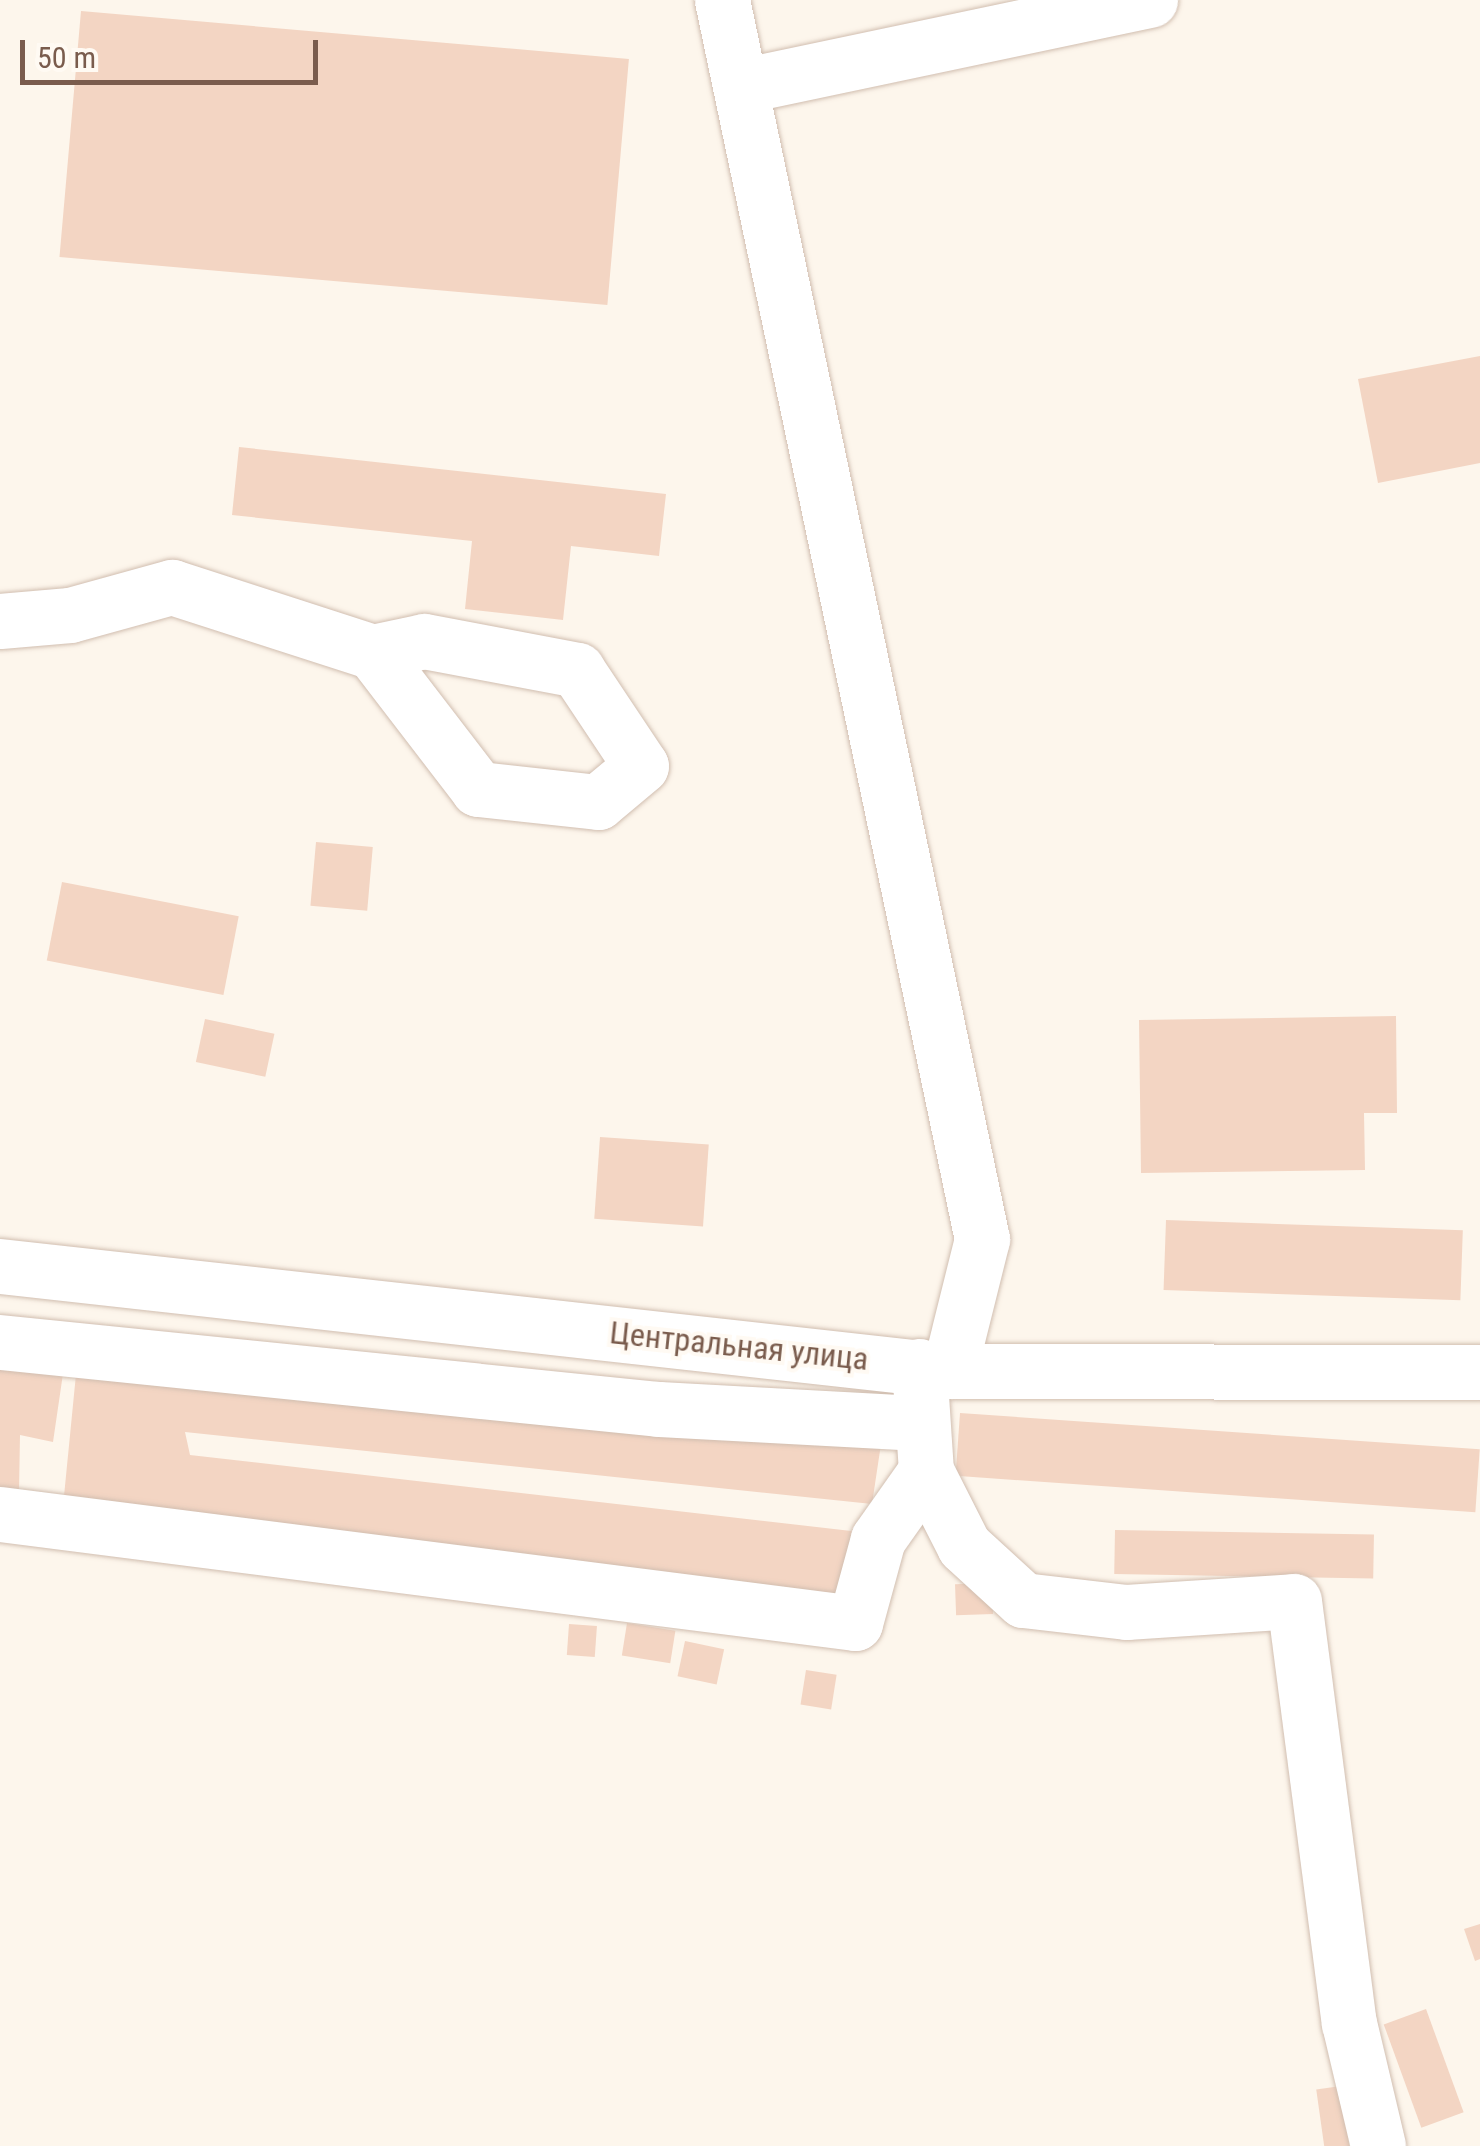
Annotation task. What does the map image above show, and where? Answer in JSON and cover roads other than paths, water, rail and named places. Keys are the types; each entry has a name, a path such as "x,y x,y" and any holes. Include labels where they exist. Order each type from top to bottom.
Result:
{"street":[{"path":"0,1514 855,1623 878,1538 921,1447 934,1369 982,1239 746,85 722,0"},
{"path":"746,85 1150,0"},
{"path":"0,621 70,615 172,587 373,652"},
{"name":"Центральная улица","path":"0,1266 57,1269 934,1369 1480,1372"},
{"path":"57,1269 61,1348"},
{"path":"0,1342 658,1409 921,1447"},
{"path":"921,1447 964,1546 1023,1600 1126,1612 1294,1601 1348,2023 1378,2146"}]}
